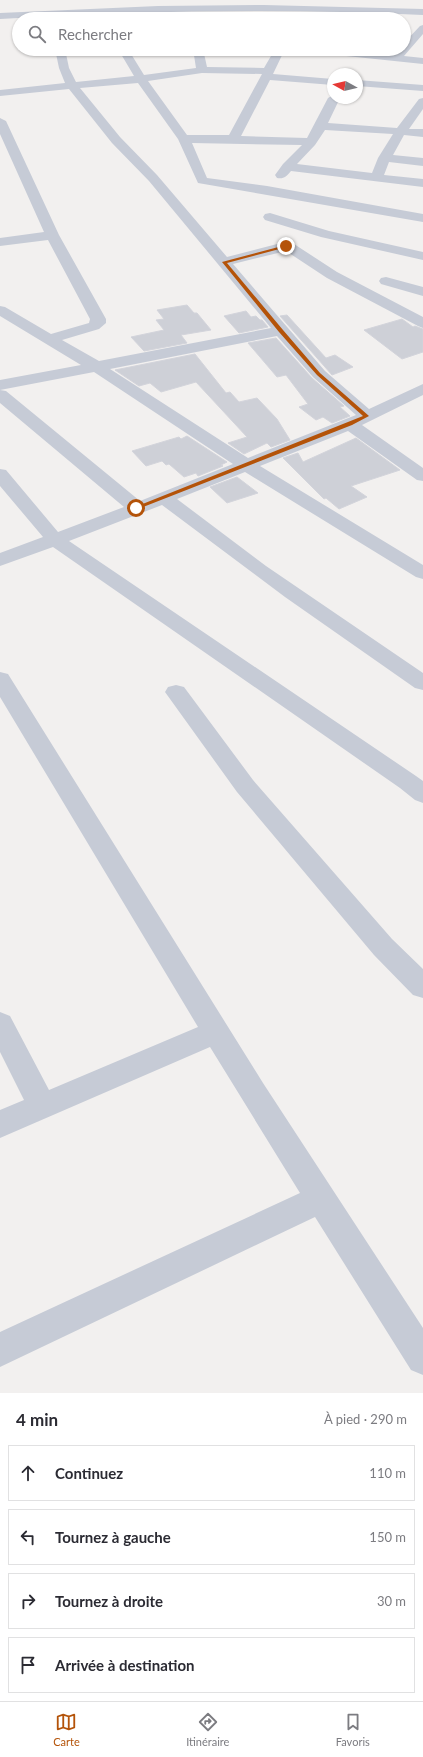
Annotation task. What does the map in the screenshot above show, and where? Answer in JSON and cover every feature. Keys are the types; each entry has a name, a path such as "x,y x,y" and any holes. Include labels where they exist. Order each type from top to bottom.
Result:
{"street":[{"path":"112,0 112,12"},
{"path":"326,9 336,0"},
{"path":"407,11 416,0"},
{"path":"135,12 195,4 269,4 326,9 423,12"},
{"path":"0,16 12,15"},
{"path":"411,41 423,28"},
{"path":"61,56 64,68 72,86 116,140 153,178 281,331 319,374 367,416"},
{"path":"127,56 141,79 184,139 202,180 423,218"},
{"path":"199,56 202,70"},
{"path":"233,138 277,56"},
{"path":"351,67 359,56"},
{"path":"386,56 423,61"},
{"path":"0,93 141,79 202,70 268,74 327,81"},
{"path":"363,83 423,88"},
{"path":"376,178 384,158 399,132 423,101"},
{"path":"267,190 311,142 321,126 331,104"},
{"path":"0,122 52,235 98,319 98,323 94,326 49,339"},
{"path":"321,126 423,134"},
{"path":"184,139 233,138 311,142"},
{"path":"384,158 423,162"},
{"path":"287,167 423,183"},
{"path":"270,217 326,234 423,256"},
{"path":"0,242 52,235"},
{"path":"224,262 281,247 289,247 332,275 423,323"},
{"path":"386,281 423,292"},
{"path":"0,310 97,366 246,465 423,573"},
{"path":"0,385 281,331"},
{"path":"0,560 164,498 350,424 419,394"},
{"path":"3,400 136,508"},
{"path":"350,424 423,476"},
{"path":"0,474 54,539 402,778 423,794"},
{"path":"164,498 223,544 333,622 423,683"},
{"path":"0,679 216,1032 423,1358"},
{"path":"176,692 246,786 383,947 423,988"},
{"path":"0,1024 42,1106"},
{"path":"0,1124 216,1032"},
{"path":"0,1350 322,1198"}],"building":[{"path":"187,305 194,313 197,313 211,330 181,335 187,343 144,351 131,337 164,330 156,320 164,319 157,310"},
{"path":"246,311 251,317 256,316 262,320 268,327 239,333 224,316"},
{"path":"287,315 326,358 335,355 353,367 332,375 280,316"},
{"path":"402,319 413,327 415,326 423,329 423,352 402,359 364,330"},
{"path":"276,338 312,378 344,406 340,407 350,416 332,423 323,417 316,420 299,407 308,404 286,375 277,377 248,343"},
{"path":"195,354 226,393 230,392 239,402 257,398 277,419 290,440 271,447 267,443 244,454 228,443 247,437 196,382 161,392 150,383 139,386 115,370"},
{"path":"187,436 227,462 221,465 223,466 198,476 196,473 184,477 169,464 166,465 162,461 146,466 132,451 179,437 181,439"},
{"path":"356,438 400,470 351,486 367,497 339,509 326,498 324,499 283,458 298,453 303,462"},
{"path":"237,477 258,493 227,503 210,487"}],"route":[{"path":"136,508 367,416 319,374 224,262 286,246"}]}
